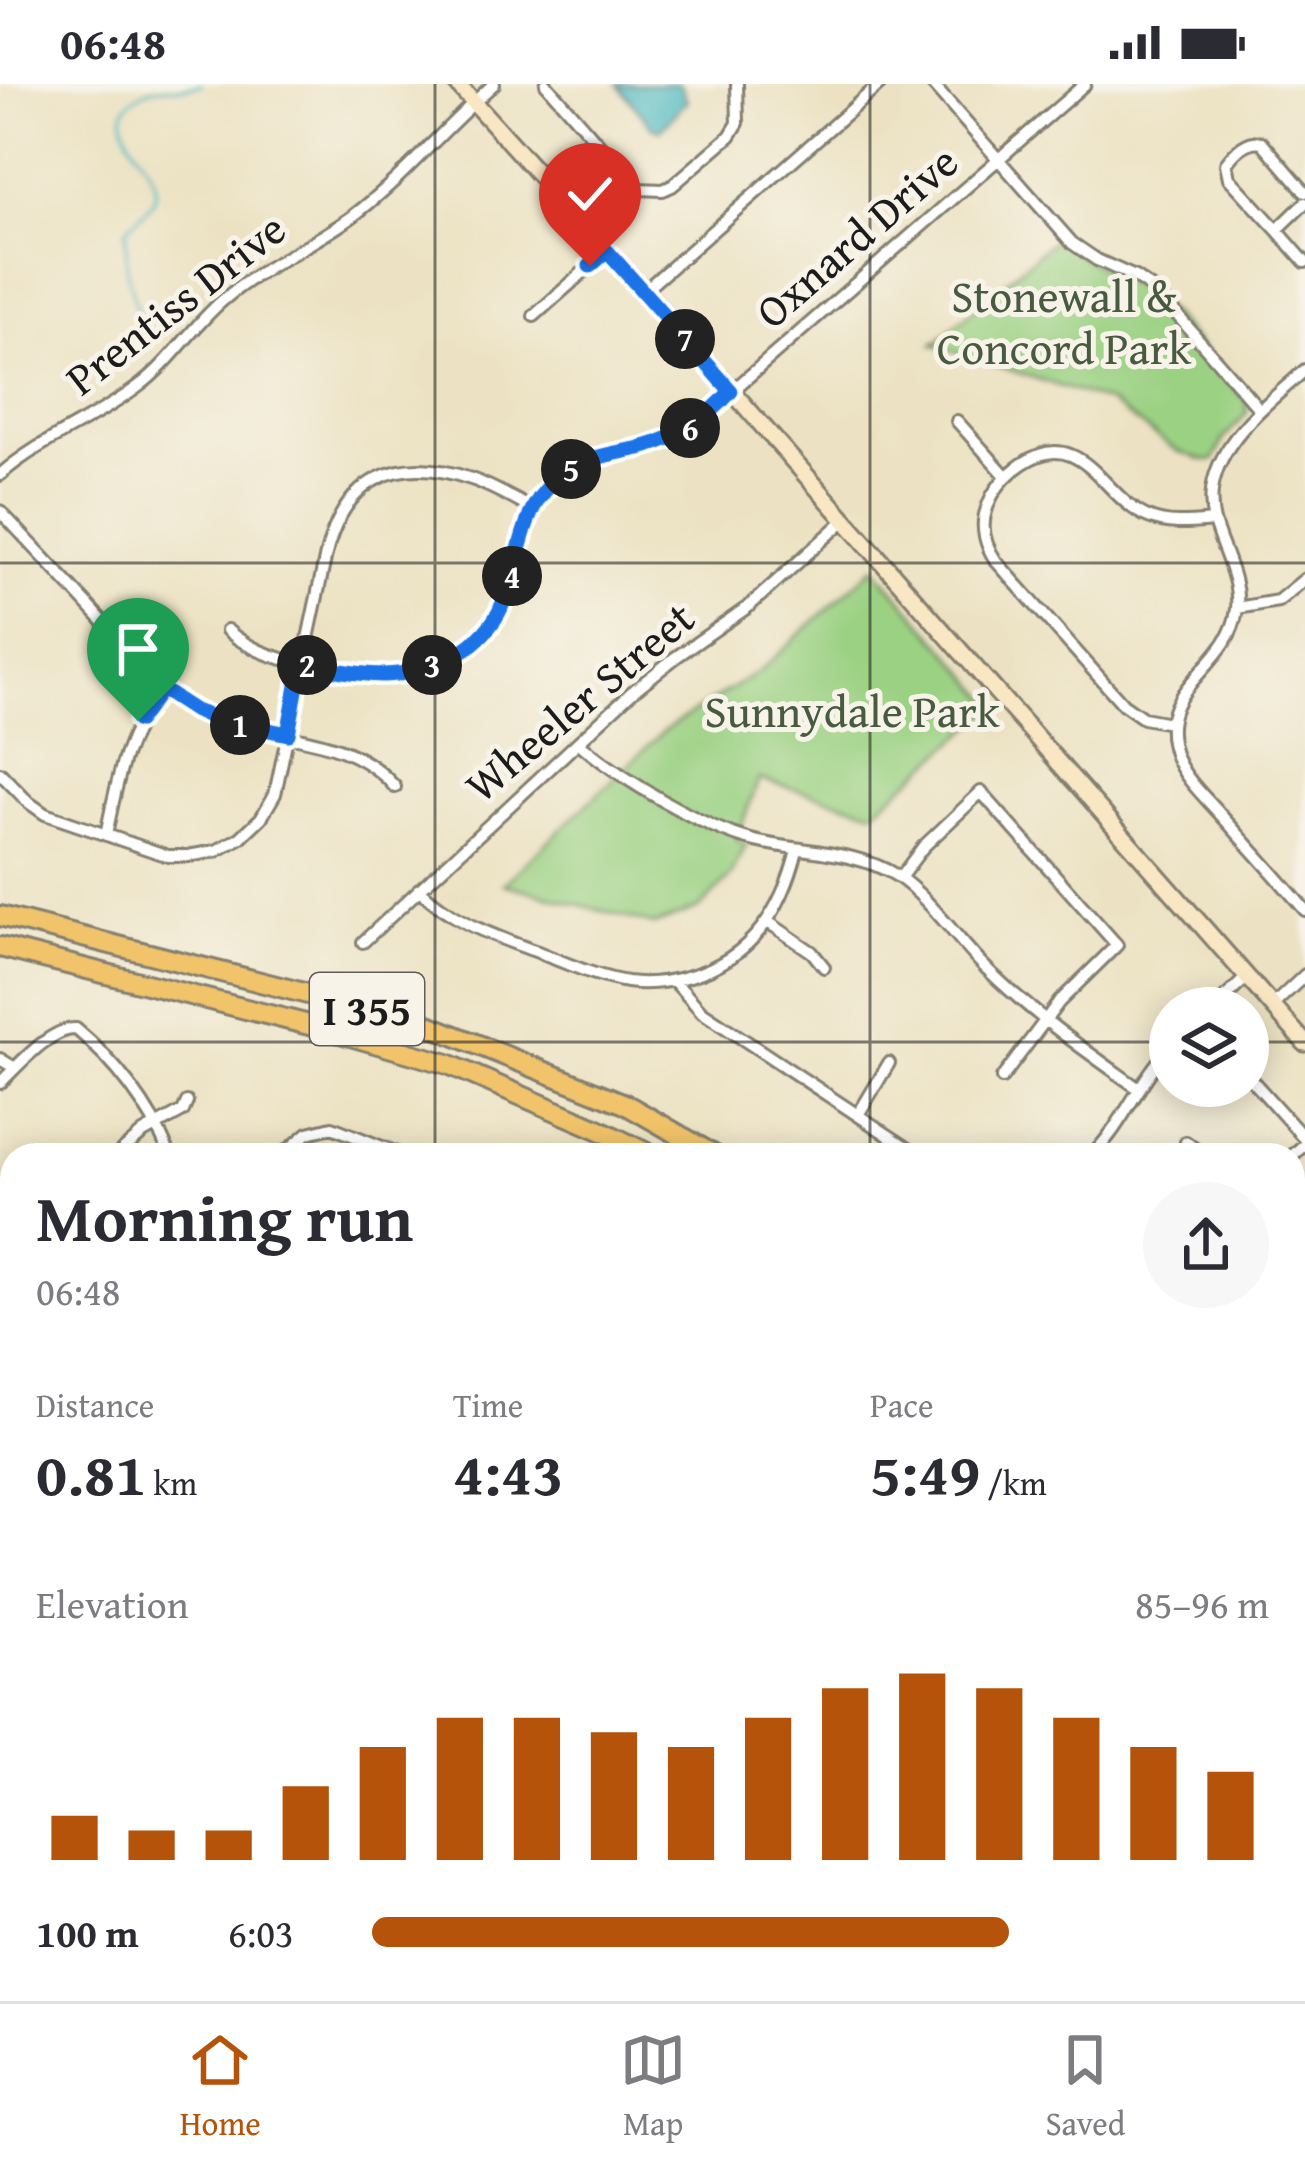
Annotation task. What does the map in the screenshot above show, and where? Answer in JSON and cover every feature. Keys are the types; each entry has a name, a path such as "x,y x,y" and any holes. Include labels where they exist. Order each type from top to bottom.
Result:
{"highway":[{"name":"I 355","path":"0,916 426,1024 625,1104 693,1143"},
{"name":"I 355","path":"0,947 448,1064 624,1143"}],"main road":[{"path":"457,84 1305,1043"}],"street":[{"name":"Prentiss Drive","path":"0,475 29,452 143,383 224,299 354,215 494,84"},
{"path":"546,84 638,189 663,190 730,136 738,123 737,84"},
{"path":"644,291 880,84"},
{"path":"932,84 1079,248 1158,293 1260,410"},
{"name":"Oxnard Drive","path":"531,508 568,470 597,457 674,437 711,414 731,391 1084,84"},
{"path":"1305,192 1262,142 1250,142 1228,160 1226,175 1305,262"},
{"path":"1277,230 1305,203"},
{"path":"534,316 607,251"},
{"path":"1305,370 1238,431 1224,454 1211,498 1237,608 1221,649 1186,687 1170,723 1184,772 1305,910"},
{"path":"957,421 1006,476"},
{"path":"1170,723 1143,718 1128,708 991,554 983,519 991,496 1006,476 1034,457 1061,453 1084,461 1125,502 1150,518 1184,524 1214,521"},
{"path":"0,773 45,814 168,856 197,855 233,842 271,804 280,780 301,664 334,524 347,502 365,486 394,472 429,469 473,479 531,508 502,606 484,634 466,649 425,668 380,675 301,664 244,646 227,630"},
{"path":"0,511 161,689 217,719 342,751 395,787"},
{"name":"Wheeler Street","path":"363,942 653,674 748,607 845,520"},
{"path":"1237,608 1278,601 1305,579"},
{"path":"106,835 127,746 161,689"},
{"path":"578,742 622,776 712,824 752,840 858,859 900,878 1044,1022 1139,1089"},
{"path":"900,878 923,847 981,792 1117,945 1059,1003 1002,1078"},
{"path":"419,889 460,922 592,973 632,983 674,981 708,970 749,944 783,897 797,850"},
{"path":"768,922 812,952 824,967"},
{"path":"1272,1006 1305,975"},
{"path":"1236,987 1247,977"},
{"path":"674,981 702,1012 900,1143"},
{"path":"0,1083 54,1034 67,1028 80,1032 138,1096 165,1143"},
{"path":"0,1059 16,1068"},
{"path":"858,1115 889,1063"},
{"path":"1103,1143 1149,1076"},
{"path":"1269,1100 1305,1141"},
{"path":"131,1143 183,1111 187,1102"},
{"path":"296,1143 308,1133 332,1127 370,1143"}],"green space":[{"name":"Stonewall & Concord Park","path":"1058,236 1080,256 1151,297 1247,402 1247,413 1223,440 1214,460 1177,451 1108,402 933,345"},
{"name":"Sunnydale Park","path":"874,567 996,706 874,811 759,779 736,840 746,845 731,876 700,908 654,925 504,884 665,730 760,671"}],"water":[{"path":"680,84 687,101 661,130 653,128 618,85"}],"waterway":[{"path":"137,354 141,328 127,271 126,230 155,194 154,180 130,140 123,114 146,91 201,84"}],"route":[{"path":"138,721 161,689 217,719 288,734 301,664 380,675 442,662 484,634 497,616 531,508 548,487 579,464 674,437 711,414 731,391 607,251 590,266"}]}
